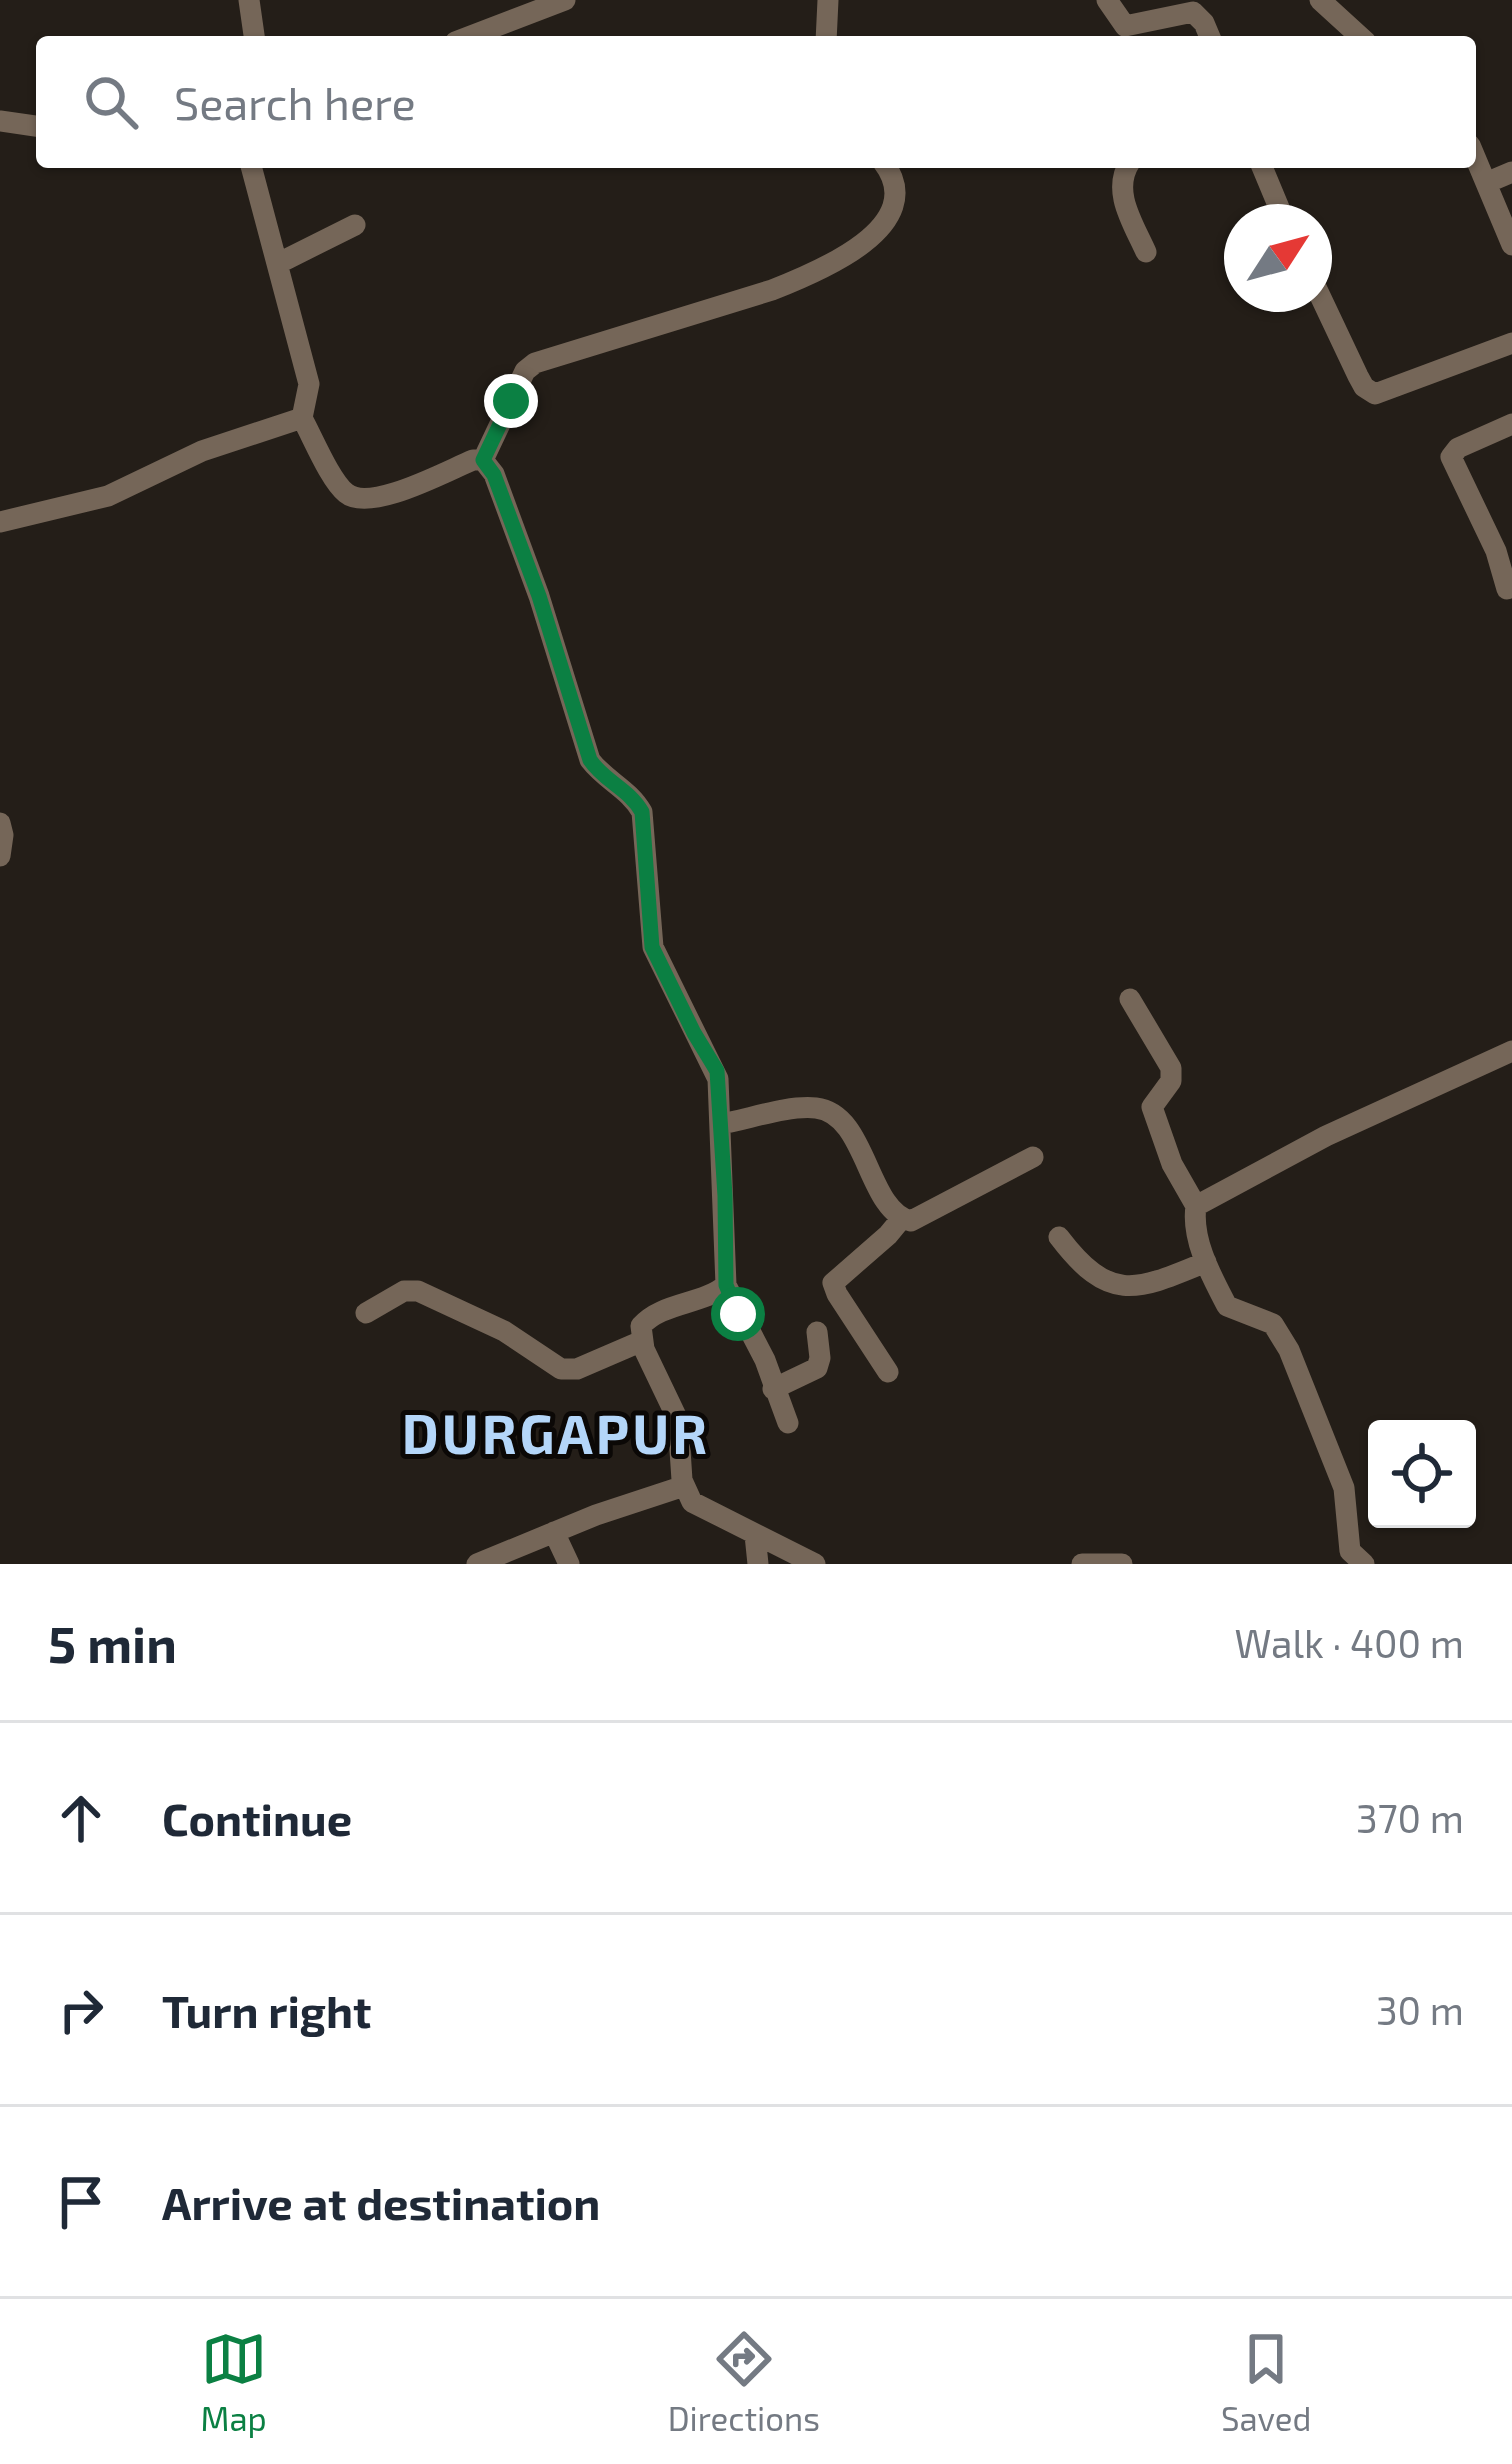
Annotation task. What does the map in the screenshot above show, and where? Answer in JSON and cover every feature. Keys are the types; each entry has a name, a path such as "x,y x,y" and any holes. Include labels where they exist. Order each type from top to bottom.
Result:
{"street":[{"path":"249,0 254,36"},
{"path":"470,36 566,0"},
{"path":"826,36 828,0"},
{"path":"1107,0 1125,26 1194,7 1209,36"},
{"path":"1321,0 1360,36"},
{"path":"0,122 36,127"},
{"path":"1476,160 1512,244"},
{"path":"252,168 309,384 302,418 342,490 360,500 384,497 483,460"},
{"path":"483,460 525,371 536,363 772,290 821,270 865,244 894,207 897,195 887,168"},
{"path":"1126,168 1121,189 1146,252"},
{"path":"1263,168 1278,204"},
{"path":"1486,183 1512,172"},
{"path":"279,263 355,225"},
{"path":"1327,312 1358,376 1375,394 1512,343"},
{"path":"0,522 108,496 202,452 302,418"},
{"path":"1508,589 1496,551 1450,457 1458,448 1512,424"},
{"path":"483,460 494,475 539,596 590,760 633,796 642,812 652,947 717,1071 726,1285 765,1360 788,1423"},
{"path":"0,823 0,856"},
{"path":"1130,999 1171,1068 1171,1081 1152,1107 1172,1164 1196,1206 1194,1216 1206,1262 1227,1306 1273,1324 1289,1350 1344,1488 1350,1550 1364,1564"},
{"path":"1196,1206 1326,1136 1512,1051"},
{"path":"721,1124 807,1108 832,1113 843,1123 902,1218 923,1218 1033,1157"},
{"path":"888,1372 833,1282 902,1218"},
{"path":"1059,1237 1089,1272 1117,1287 1142,1287 1206,1262"},
{"path":"726,1285 645,1320 641,1326 642,1341 680,1427 684,1486 692,1502 790,1558 815,1564"},
{"path":"366,1313 411,1289 504,1330 561,1370 577,1369 642,1341"},
{"path":"773,1389 817,1368 817,1332"},
{"path":"477,1564 684,1486"},
{"path":"554,1532 568,1564"},
{"path":"755,1534 758,1564"},
{"path":"1082,1564 1123,1564"}],"district":[{"name":"DURGAPUR","path":"556,1432"}],"route":[{"path":"511,401 483,460 494,475 539,596 590,760 633,796 642,812 652,947 717,1071 726,1285 738,1314"}]}
